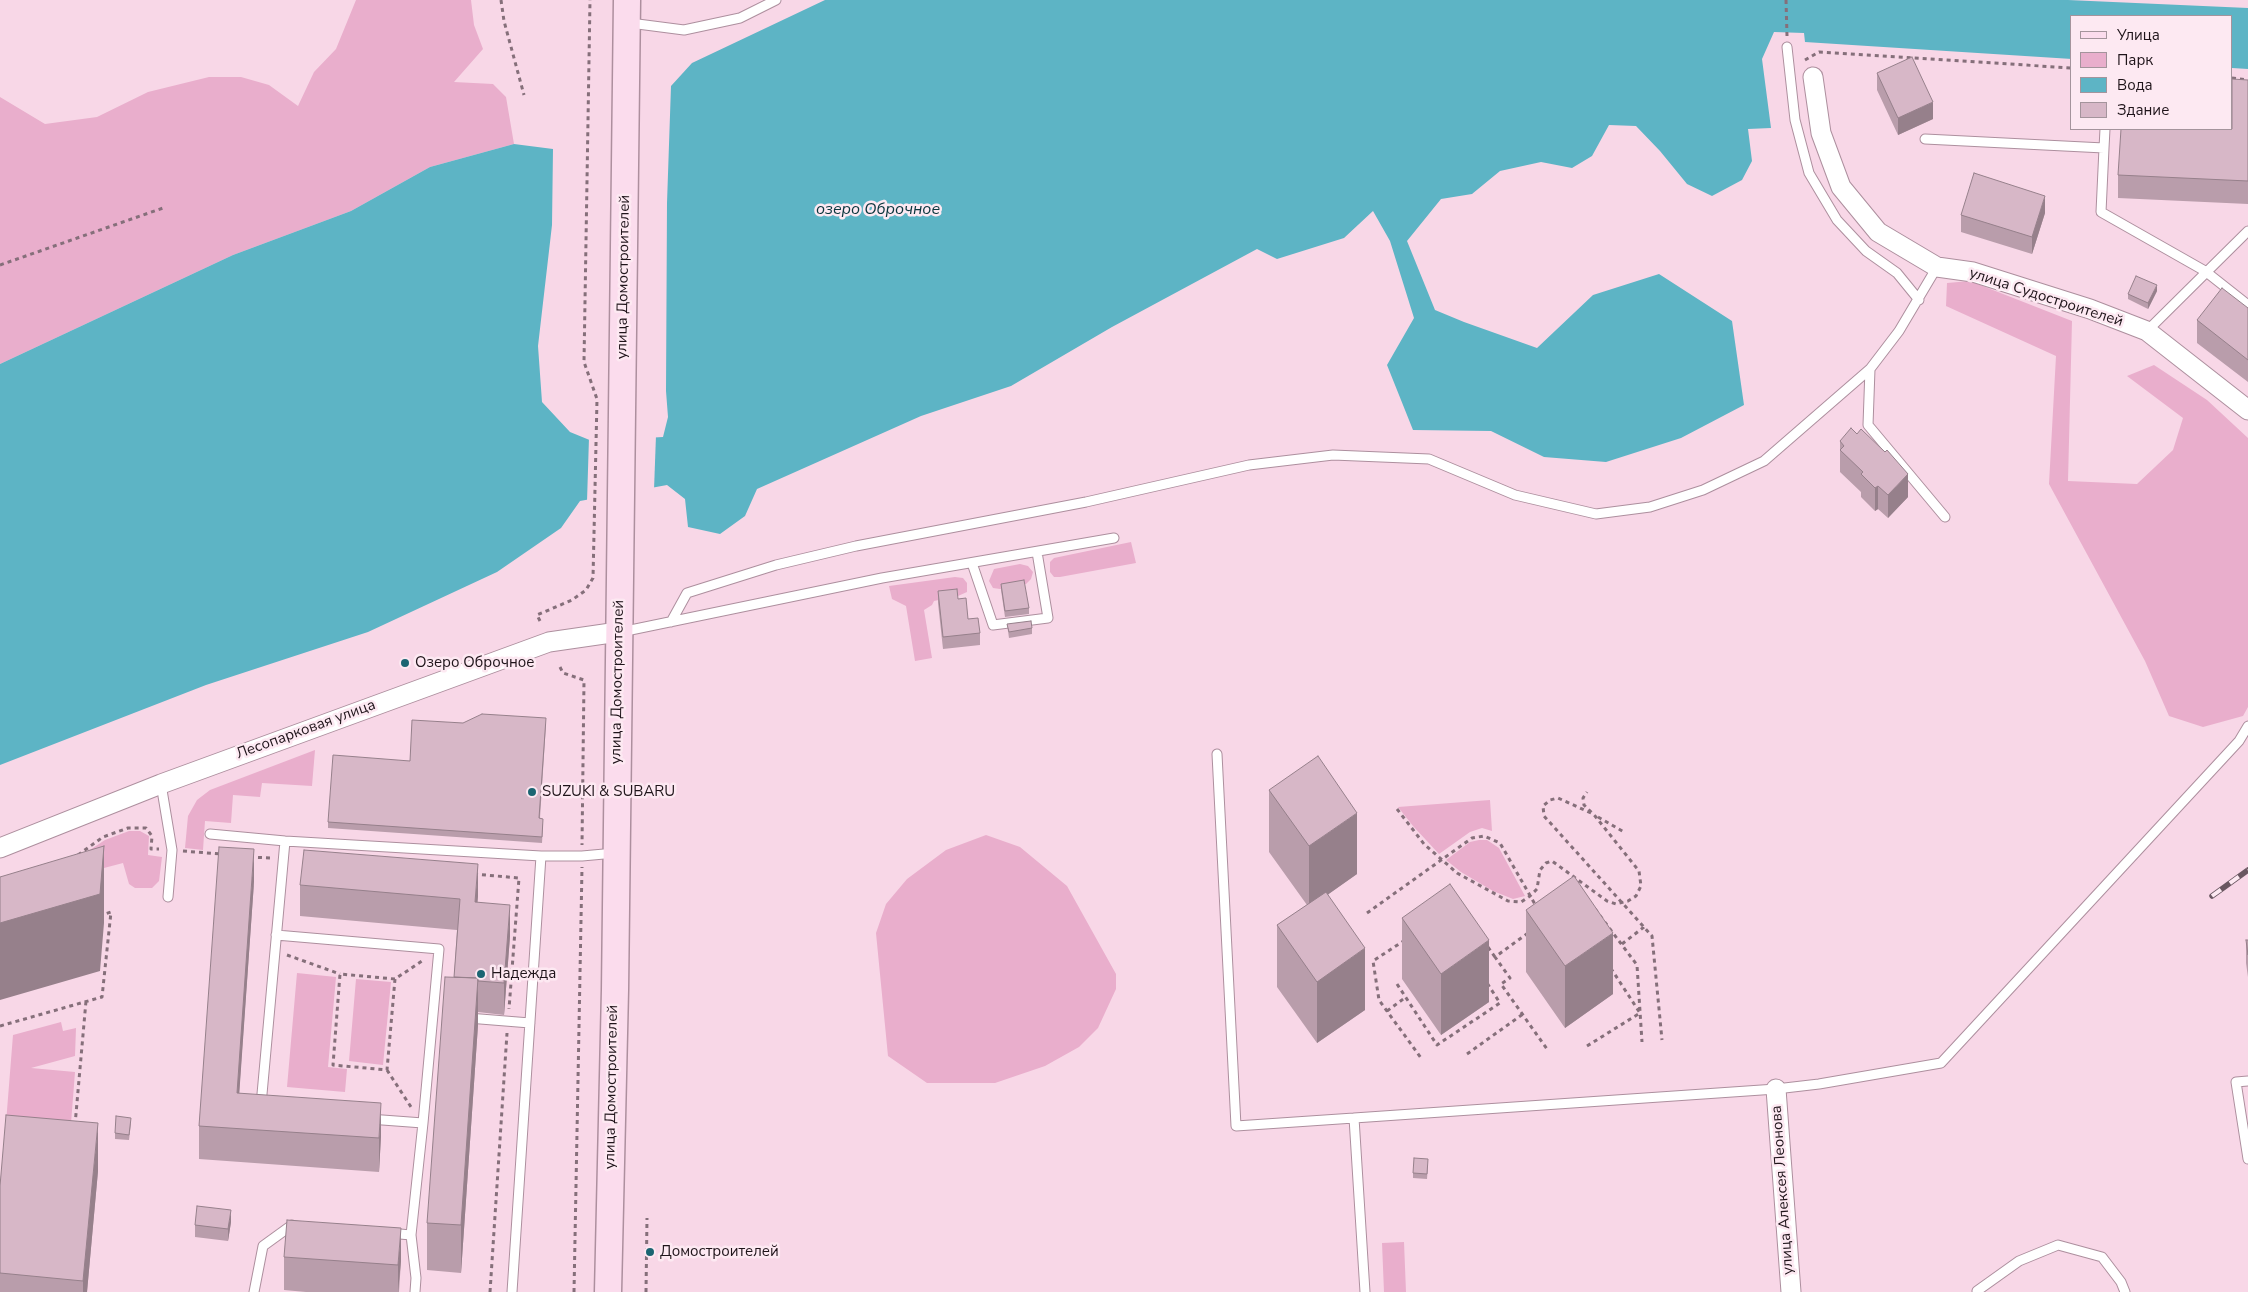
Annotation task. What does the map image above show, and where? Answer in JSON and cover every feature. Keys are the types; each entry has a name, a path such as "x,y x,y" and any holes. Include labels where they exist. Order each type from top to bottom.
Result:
{"main road":[{"name":"улица Домостроителей","path":"608,1292 627,11"}],"street":[{"name":"улица Судостроителей","path":"1813,76 1822,133 1841,187 1878,232 1937,267 1982,275 2090,309 2147,331 2248,410"},
{"name":"Лесопарковая улица","path":"0,848 161,784 549,642 618,632"},
{"name":"улица Алексея Леонова","path":"1776,1089 1791,1292"}],"lane":[{"path":"627,11 684,30 740,18 776,0"},
{"path":"1787,44 1795,120 1809,173 1837,220 1866,251 1897,273 1919,300"},
{"path":"2105,130 2101,212 2205,271 2248,305"},
{"path":"1925,140 2104,148"},
{"path":"2147,331 2205,271 2248,231"},
{"path":"671,622 687,593 776,565 856,546 1086,502 1250,465 1333,455 1429,459 1515,495 1596,514 1650,507 1703,490 1764,461 1870,369 1899,331 1937,267"},
{"path":"1870,369 1868,425 1945,518"},
{"path":"618,632 882,578 1114,538"},
{"path":"972,563 993,625 1048,618 1036,552"},
{"path":"1217,754 1236,1126 1776,1089 1819,1084 1941,1063 2238,741 2248,726"},
{"path":"161,784 172,850 168,897"},
{"path":"210,834 285,841 541,856 582,856 616,852"},
{"path":"270,1110 260,1109 285,841"},
{"path":"512,1292 541,856"},
{"path":"276,934 439,949 437,1015 422,1124 411,1235 416,1278 415,1292"},
{"path":"461,1017 530,1023"},
{"path":"2248,1080 2236,1082 2248,1159"},
{"path":"356,1117 422,1124"},
{"path":"1354,1118 1366,1292"},
{"path":"254,1292 263,1246 292,1225 302,1226"},
{"path":"381,1233 411,1235"},
{"path":"1977,1291 2019,1261 2058,1245 2102,1257 2121,1282 2125,1292"}],"path":[{"path":"501,0 504,21 524,95"},
{"path":"540,621 537,615 572,600 586,590 593,578 592,532 597,399 584,362 590,0"},
{"path":"1786,0 1787,44"},
{"path":"1799,64 1818,52 2070,68"},
{"path":"2233,78 2248,80"},
{"path":"0,265 163,208"},
{"path":"560,668 563,673 584,680 574,1292"},
{"path":"1397,809 1424,844 1457,873 1508,901 1520,902 1530,896 1537,889 1540,870 1546,863 1552,861 1607,901 1616,904 1636,896 1641,886 1639,871 1584,805 1583,798 1587,792"},
{"path":"1624,832 1558,798 1550,800 1544,806 1544,816 1652,936 1662,1040"},
{"path":"73,858 103,837 128,828 146,828 152,836 151,849 228,855"},
{"path":"1367,913 1472,838 1484,836 1500,843 1540,913"},
{"path":"246,856 283,859"},
{"path":"470,874 518,878 490,1292"},
{"path":"1590,909 1598,910 1637,965 1642,1042"},
{"path":"0,1026 102,997 111,912 101,915"},
{"path":"1622,944 1644,927"},
{"path":"1495,957 1530,932"},
{"path":"1411,935 1373,961 1379,1000 1421,1058"},
{"path":"1484,941 1510,978 1501,984 1547,1049"},
{"path":"275,954 292,955 340,974 395,979 439,949"},
{"path":"1607,963 1640,1013"},
{"path":"340,974 333,1065 387,1070"},
{"path":"1397,984 1437,1045 1500,1002 1484,978"},
{"path":"395,979 387,1070 422,1124"},
{"path":"1386,1011 1406,997"},
{"path":"75,1130 86,1001"},
{"path":"1587,1046 1640,1013"},
{"path":"1467,1054 1523,1014"},
{"path":"646,1292 647,1218"}],"green space":[{"path":"356,0 471,0 474,25 483,49 454,82 493,84 506,97 514,144 430,167 351,211 233,255 0,364 0,97 45,124 97,117 148,92 209,77 241,77 269,85 298,106 314,72 336,49"},
{"path":"1970,281 2072,321 2068,481 2137,484 2173,450 2183,418 2127,376 2154,365 2207,400 2248,438 2248,707 2243,716 2203,727 2169,716 2145,661 2049,484 2056,356 1946,306 1947,283"},
{"path":"1131,542 1136,563 1060,577 1054,577 1050,572 1050,562 1054,558"},
{"path":"1020,564 1028,566 1033,572 1031,579 1026,584 1000,589 993,588 989,581 994,569"},
{"path":"955,577 963,578 967,583 967,592 934,601 932,605 924,610 932,658 915,661 906,606 892,599 889,586"},
{"path":"315,750 312,786 262,783 260,797 233,795 231,823 205,821 203,850 185,848 188,816 197,800 210,790"},
{"path":"1490,800 1492,831 1482,828 1470,832 1439,854 1398,807"},
{"path":"129,831 140,831 149,836 148,855 162,857 159,881 152,888 135,888 129,884 123,863 47,883 61,869 105,840"},
{"path":"986,835 1020,847 1067,886 1116,974 1116,989 1098,1028 1079,1047 1045,1066 995,1083 927,1083 888,1056 876,933 886,904 907,879 946,850"},
{"path":"1487,840 1499,848 1525,896 1513,899 1493,891 1461,872 1446,860 1470,842"},
{"path":"297,973 336,977 328,1067 347,1069 345,1092 287,1087"},
{"path":"356,979 391,982 383,1065 349,1061"},
{"path":"61,1022 63,1031 76,1028 75,1056 31,1068 75,1072 69,1149 4,1148 13,1035"},
{"path":"1404,1242 1406,1292 1384,1292 1382,1243"}],"water":[{"name":"озеро Оброчное","path":"825,0 2068,0 2248,8 2248,69 2233,68 2233,15 2070,15 2070,59 1805,42 1804,33 1774,32 1762,59 1771,128 1748,129 1752,161 1742,180 1712,196 1687,184 1660,151 1636,126 1609,125 1592,156 1572,168 1541,162 1500,171 1472,194 1441,199 1407,241 1435,310 1537,348 1593,295 1659,274 1732,321 1744,405 1681,438 1606,462 1544,457 1491,431 1413,430 1387,365 1414,318 1390,241 1373,211 1344,238 1277,259 1257,249 1112,327 1011,386 921,416 757,489 745,516 720,534 688,527 685,499 667,485 580,501 561,528 497,572 368,632 206,685 0,765 0,364 233,255 351,211 430,167 514,144 553,149 552,225 538,346 542,402 570,432 592,441 663,437 668,417 666,391 667,203 671,86 692,63"}],"pier":[{"path":"656,435 654,490 587,502 589,437"}],"building":[{"path":"1912,57 1933,102 1898,118 1877,73"},
{"path":"2233,79 2248,80 2248,181 2118,175 2121,130 2233,130"},
{"path":"1974,173 2045,196 2032,237 1961,215"},
{"path":"2136,276 2157,285 2148,303 2128,294"},
{"path":"2222,288 2248,308 2248,360 2197,320"},
{"path":"1851,428 1857,434 1861,429 1885,452 1887,450 1908,474 1888,495 1878,486 1875,488 1861,474 1863,472 1840,450 1844,446 1840,441"},
{"path":"1024,580 1029,608 1005,611 1001,584"},
{"path":"957,589 958,599 966,598 968,619 978,618 980,633 943,637 938,591"},
{"path":"1031,621 1032,628 1009,632 1007,624"},
{"path":"482,714 546,718 539,818 543,819 542,837 328,822 333,755 410,761 412,720 463,723"},
{"path":"1318,756 1357,813 1309,846 1269,790"},
{"path":"104,846 100,894 0,923 0,877"},
{"path":"219,847 254,849 237,1093 381,1103 379,1138 199,1126"},
{"path":"304,850 478,864 475,902 510,905 504,983 478,981 478,978 454,977 460,899 300,885"},
{"path":"1574,876 1613,933 1565,966 1526,910"},
{"path":"1450,884 1489,940 1441,974 1402,918"},
{"path":"1326,892 1365,948 1317,982 1277,925"},
{"path":"445,977 478,978 461,1225 427,1223"},
{"path":"6,1115 98,1123 83,1281 0,1273 0,1186"},
{"path":"116,1116 131,1118 129,1135 115,1133"},
{"path":"1414,1158 1428,1159 1427,1174 1413,1173"},
{"path":"197,1206 231,1210 228,1229 195,1225"},
{"path":"287,1220 401,1228 398,1265 284,1257"}],"railway":[{"path":"2212,896 2248,870"}],"place":[{"name":"Озеро Оброчное","path":"405,663"},
{"name":"SUZUKI & SUBARU","path":"532,792"},
{"name":"Надежда","path":"481,974"},
{"name":"Домостроителей","path":"650,1252"}]}
